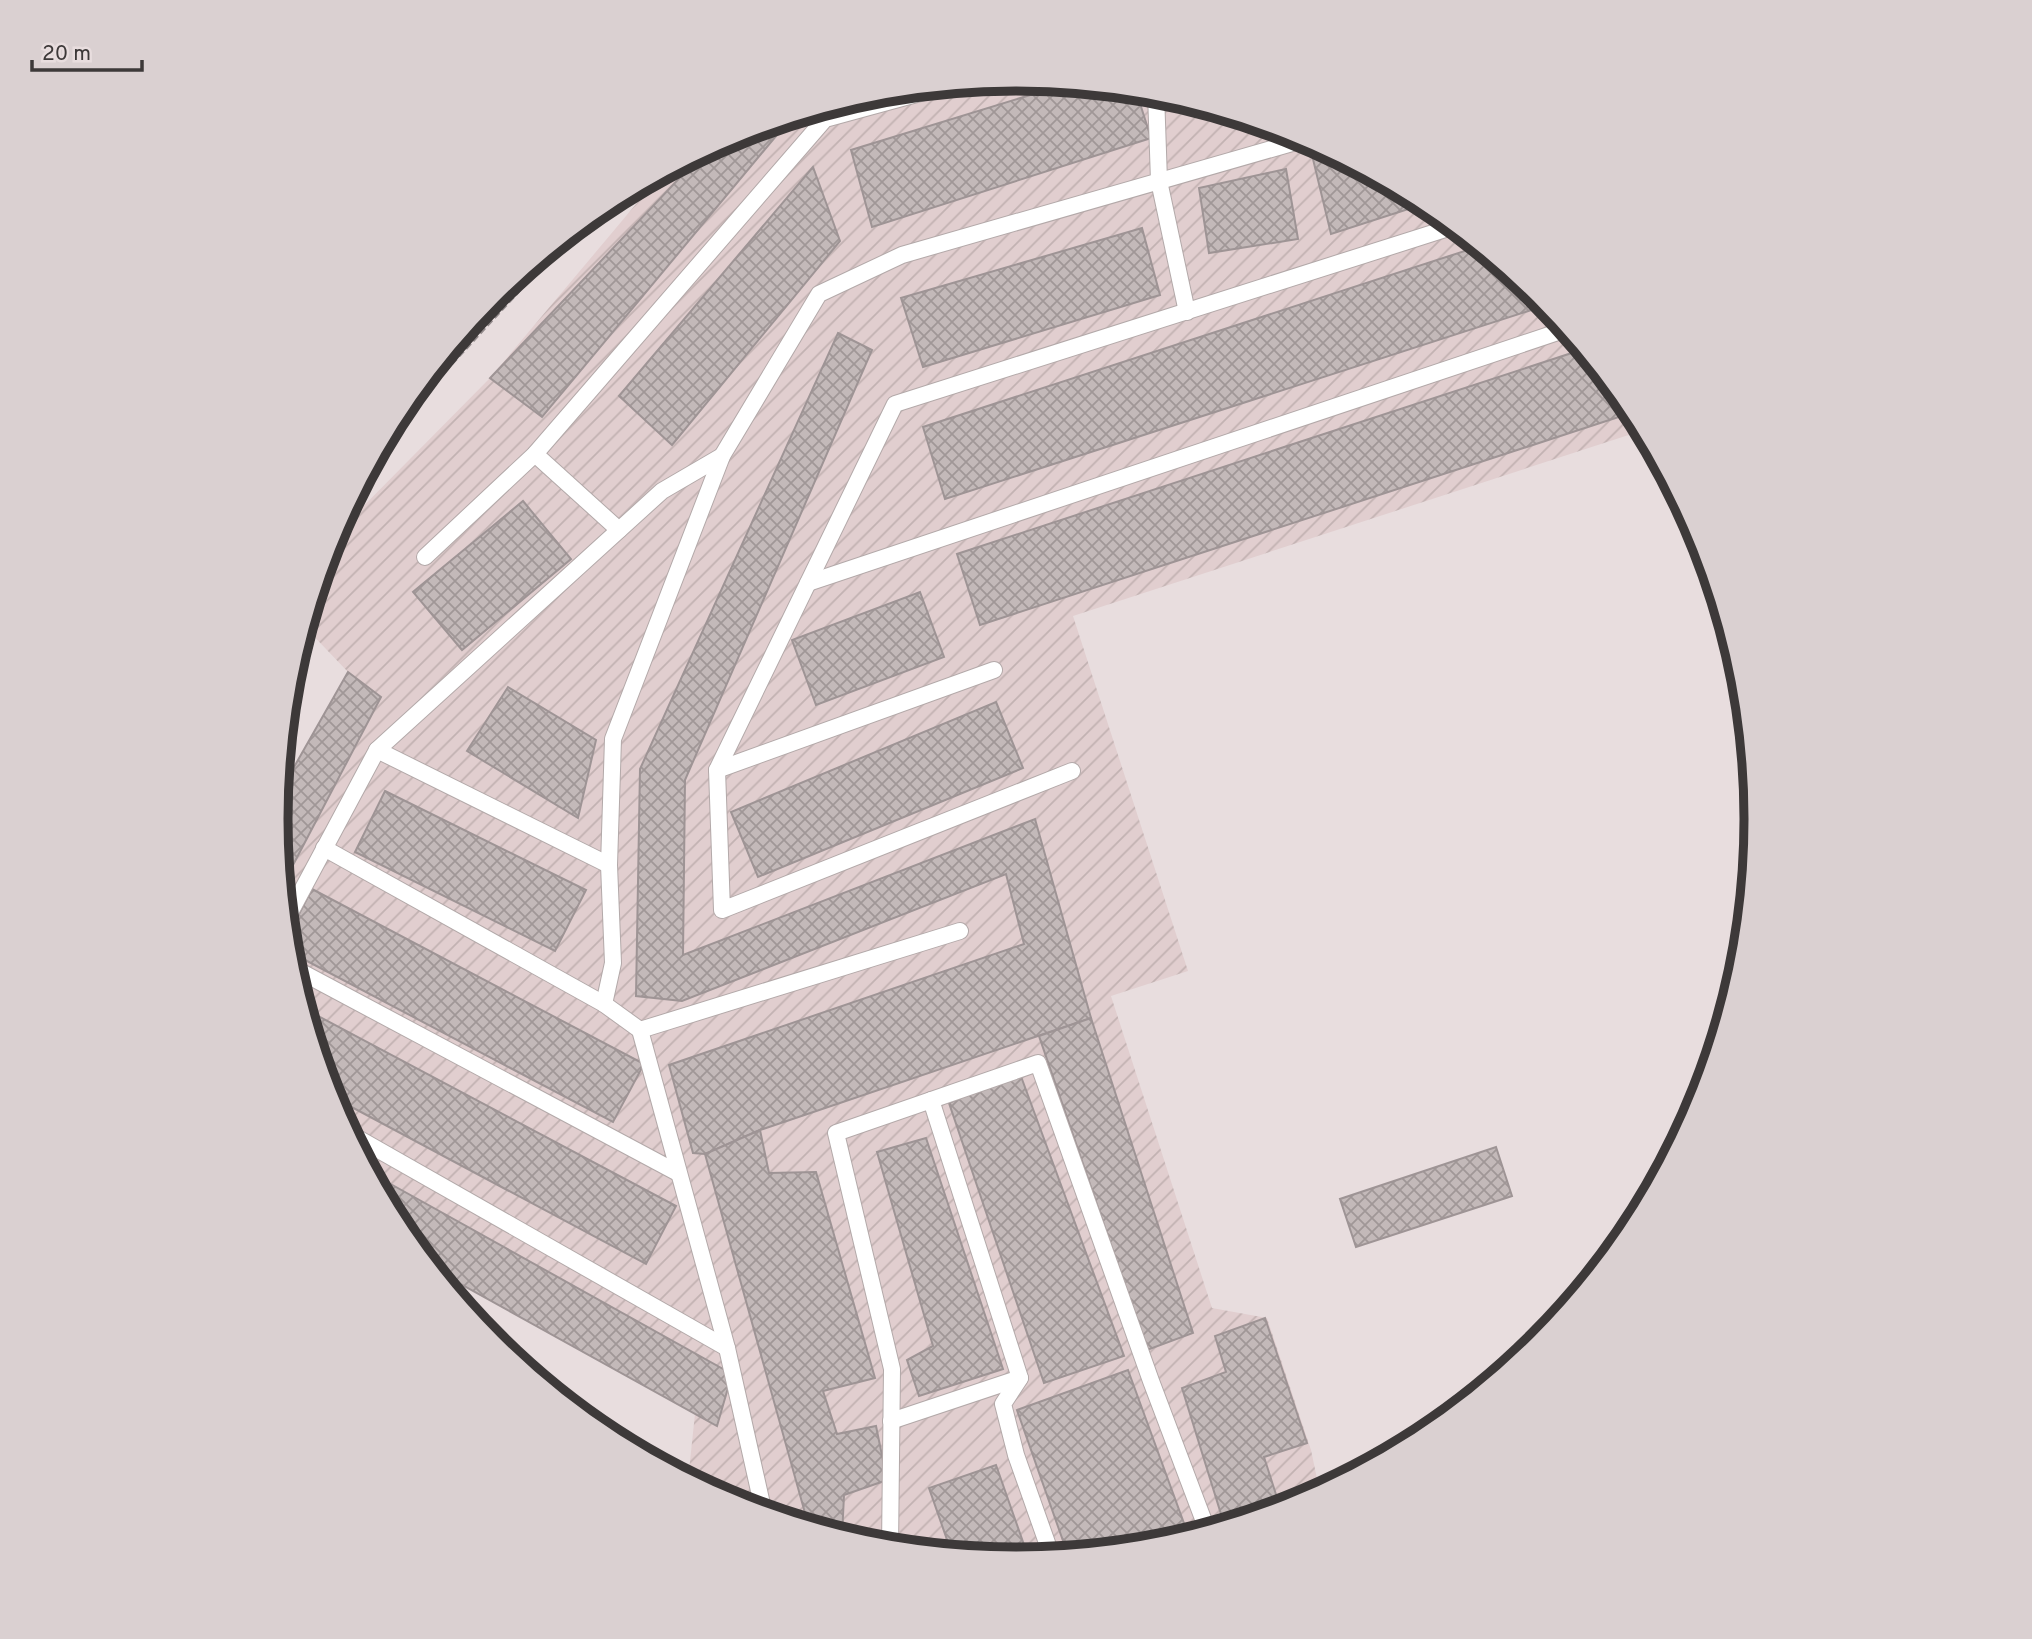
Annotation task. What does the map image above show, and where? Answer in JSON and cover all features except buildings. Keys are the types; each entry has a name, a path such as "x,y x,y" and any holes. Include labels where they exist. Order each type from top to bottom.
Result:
{"lane":[{"path":"425,557 535,454 825,119 880,104"},
{"path":"1156,105 1158,181 1187,312"},
{"path":"604,1004 613,963 609,864 613,739 722,456 819,294 902,255 1289,144"},
{"path":"1073,771 722,910 717,770 895,404 1443,230"},
{"path":"808,583 1558,332"},
{"path":"535,454 620,530"},
{"path":"293,907 377,750 662,491 722,456"},
{"path":"717,770 994,670"},
{"path":"377,750 609,864"},
{"path":"324,848 604,1004 639,1030 727,1348 761,1502"},
{"path":"639,1030 960,930"},
{"path":"304,973 678,1173"},
{"path":"890,1537 892,1369 836,1133 1038,1063 1205,1523"},
{"path":"931,1100 1020,1378"},
{"path":"362,1141 727,1348"},
{"path":"891,1421 1020,1378"},
{"path":"1020,1378 1003,1404 1016,1455 1048,1547"}],"path":[{"path":"432,384 534,274"}],"shaded area":[{"path":"1016,91 1111,97 1158,105 1250,130 1295,146 1338,166 1421,214 1496,272 1564,339 1594,376 1634,433 1073,616 1188,971 1111,996 1212,1308 1267,1318 1311,1450 1318,1482 1295,1493 1205,1523 1111,1542 1064,1546 1016,1548 921,1542 827,1523 737,1493 689,1470 695,1414 451,1279 438,1263 385,1184 343,1098 326,1054 301,962 294,915 289,867 289,792 348,672 311,634 326,585 355,515 490,378 645,193 694,166 737,146 782,130 874,105 921,97"}]}
